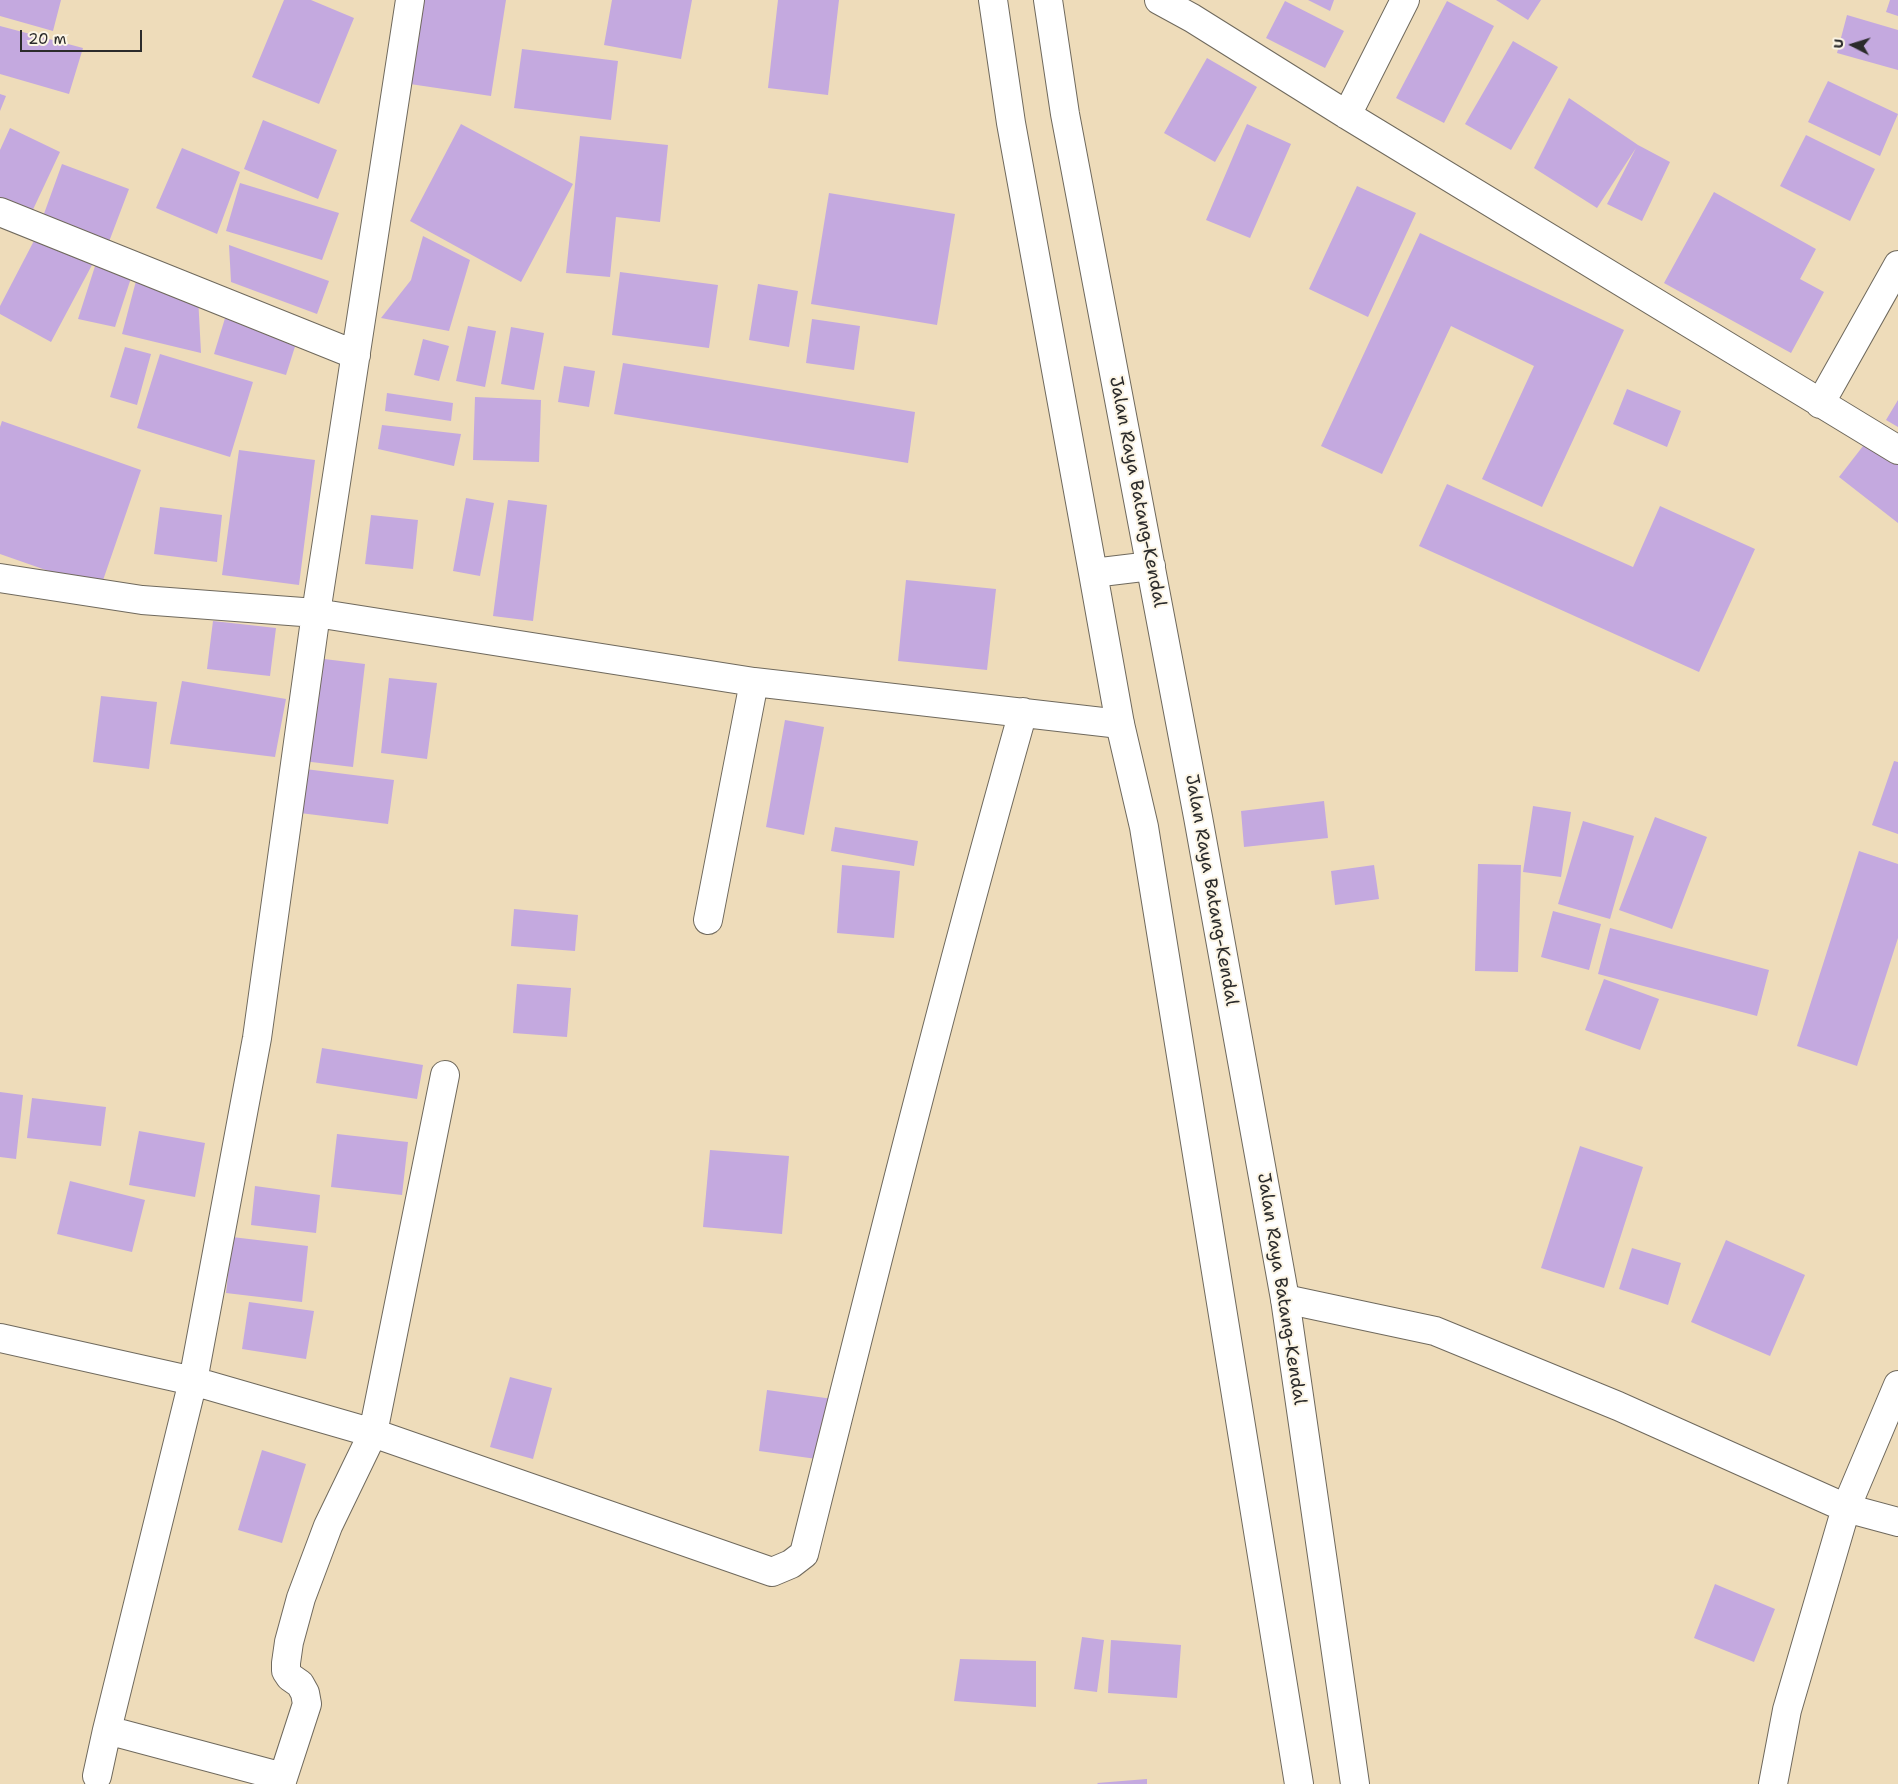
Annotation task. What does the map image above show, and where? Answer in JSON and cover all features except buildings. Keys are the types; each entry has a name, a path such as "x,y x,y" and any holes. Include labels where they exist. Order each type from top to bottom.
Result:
{"main road":[{"path":"97,1776 193,1381 257,1038 316,613 410,0"},
{"path":"993,0 1011,123 1120,724 1144,827 1299,1784"},
{"name":"Jalan Raya Batang-Kendal","path":"1048,0 1065,114 1198,818 1285,1299 1355,1784"},
{"path":"1159,0 1194,9 1347,115 1898,450"},
{"path":"1347,115 1405,0"},
{"path":"0,212 356,355"},
{"path":"1820,404 1898,266"},
{"path":"1093,573 1151,566"},
{"path":"0,578 142,600 316,613 754,682 1120,724"},
{"path":"708,920 754,682"},
{"path":"0,1338 193,1381 373,1433 772,1572 792,1564 804,1554 905,1152 1023,712"},
{"path":"107,1730 282,1780 306,1704 305,1693 300,1684 290,1677 286,1671 289,1642 301,1598 328,1526 373,1433 445,1075"},
{"path":"1285,1299 1435,1331 1618,1406 1846,1508 1898,1522"},
{"path":"1773,1784 1787,1710 1846,1508 1898,1386"}]}
